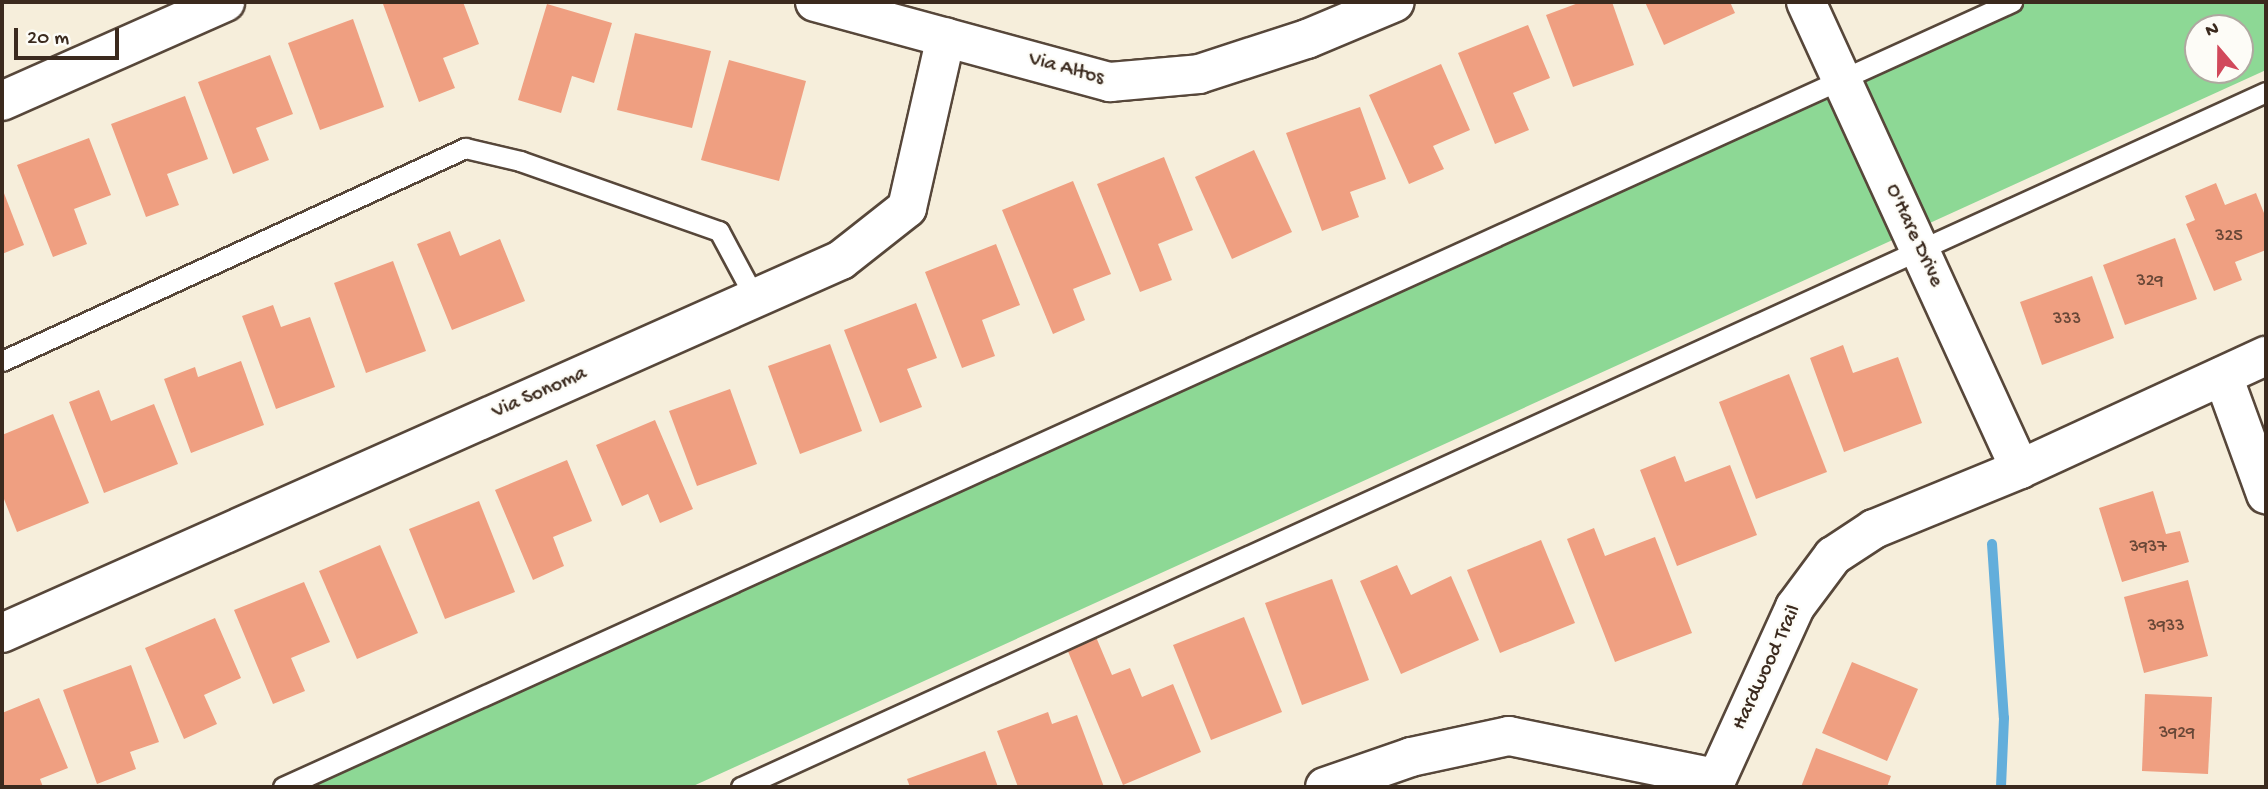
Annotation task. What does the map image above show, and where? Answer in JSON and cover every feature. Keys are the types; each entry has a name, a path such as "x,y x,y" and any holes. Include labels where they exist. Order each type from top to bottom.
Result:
{"street":[{"path":"2,101 225,2"},
{"name":"Via Altos","path":"815,2 1110,82 1199,74 1307,39 1395,2"},
{"name":"O'Hare Drive","path":"1806,2 2020,469"},
{"name":"Via Sonoma","path":"2,633 841,260 907,208 946,37"},
{"name":"Hardwood Trail","path":"1325,787 1411,757 1509,736 1715,783 1795,607 1833,556 1874,529 2020,469 2266,356"},
{"path":"2223,376 2266,494"}],"lane":[{"path":"283,787 2012,2"},
{"path":"741,787 2266,92"},
{"path":"2,361 465,148 520,161 719,231 755,298"}],"green space":[{"path":"2028,2 2266,2 2266,70 2254,75 2254,14 2184,14 2184,84 2235,84 691,787 301,787"}],"building":[{"path":"463,2 479,44 443,58 455,88 419,102 383,4"},
{"path":"1581,2 1612,2 1634,65 1573,87 1546,15"},
{"path":"1645,2 1730,2 1735,13 1664,45"},
{"path":"547,4 612,23 594,83 572,76 561,113 518,100"},
{"path":"353,19 384,107 320,130 288,43"},
{"path":"1528,25 1550,78 1513,93 1529,130 1495,144 1458,53"},
{"path":"635,33 711,51 692,128 617,110"},
{"path":"270,55 293,114 256,128 269,160 233,174 198,82"},
{"path":"729,60 806,81 779,181 701,160"},
{"path":"1441,64 1470,130 1433,146 1444,169 1409,184 1369,95"},
{"path":"185,96 208,159 167,174 179,205 146,217 111,124"},
{"path":"1360,107 1386,179 1350,192 1359,217 1322,231 1286,133"},
{"path":"89,138 111,195 74,209 87,244 53,257 17,165"},
{"path":"1254,150 1292,232 1232,259 1195,177"},
{"path":"1164,157 1193,230 1158,244 1172,280 1140,292 1097,184"},
{"path":"1073,181 1111,274 1073,289 1085,320 1053,334 1002,210"},
{"path":"2216,183 2225,205 2256,193 2266,218 2266,250 2235,262 2242,280 2214,291 2186,224 2195,220 2185,196"},
{"path":"2,188 24,245 2,254"},
{"path":"450,231 460,256 500,239 525,301 452,330 417,244"},
{"path":"2175,238 2197,299 2125,325 2103,265"},
{"path":"996,244 1020,305 982,320 995,356 962,368 925,272"},
{"path":"393,261 426,351 366,373 334,283"},
{"path":"2092,276 2114,338 2042,365 2020,302"},
{"path":"916,303 937,358 907,369 922,407 880,423 844,330"},
{"path":"273,305 281,327 310,317 335,387 276,409 242,316"},
{"path":"830,344 862,431 800,454 768,366"},
{"path":"1843,345 1853,373 1898,357 1922,423 1844,452 1810,358"},
{"path":"241,361 264,425 191,453 164,379 195,367 198,377"},
{"path":"1789,374 1827,472 1756,499 1719,402"},
{"path":"730,389 757,464 697,486 669,411"},
{"path":"99,390 111,421 154,404 178,464 104,493 69,402"},
{"path":"53,414 89,503 17,532 2,494 2,435"},
{"path":"655,420 693,509 660,523 648,494 622,506 596,445"},
{"path":"1675,456 1685,482 1730,465 1757,535 1677,566 1640,470"},
{"path":"567,460 592,521 553,537 564,566 533,580 495,490"},
{"path":"2153,491 2166,534 2180,531 2189,562 2122,582 2099,508"},
{"path":"479,501 515,592 445,619 409,529"},
{"path":"1594,528 1605,556 1655,537 1692,633 1615,662 1567,539"},
{"path":"1541,540 1575,623 1500,653 1467,570"},
{"path":"380,545 418,633 357,659 319,571"},
{"path":"1397,565 1411,595 1451,576 1479,640 1401,674 1360,581"},
{"path":"1332,579 1369,680 1302,705 1265,603"},
{"path":"2188,580 2208,656 2144,673 2124,597"},
{"path":"304,582 330,642 291,658 305,691 273,704 234,610"},
{"path":"1244,617 1282,712 1211,740 1173,645"},
{"path":"215,618 241,678 204,695 217,724 184,739 145,648"},
{"path":"1096,637 1112,675 1130,668 1142,697 1173,684 1201,752 1123,785 1067,649"},
{"path":"1852,662 1918,689 1887,761 1822,733"},
{"path":"131,665 159,742 130,752 136,769 97,784 63,690"},
{"path":"2145,694 2212,697 2208,774 2142,771"},
{"path":"39,698 68,768 40,779 43,787 2,787 2,713"},
{"path":"1048,712 1052,724 1077,715 1104,787 1018,787 997,731"},
{"path":"1816,748 1891,776 1887,787 1801,787"},
{"path":"985,751 998,787 910,787 907,779"}],"waterway":[{"path":"1992,544 2004,718 2001,787"}]}
